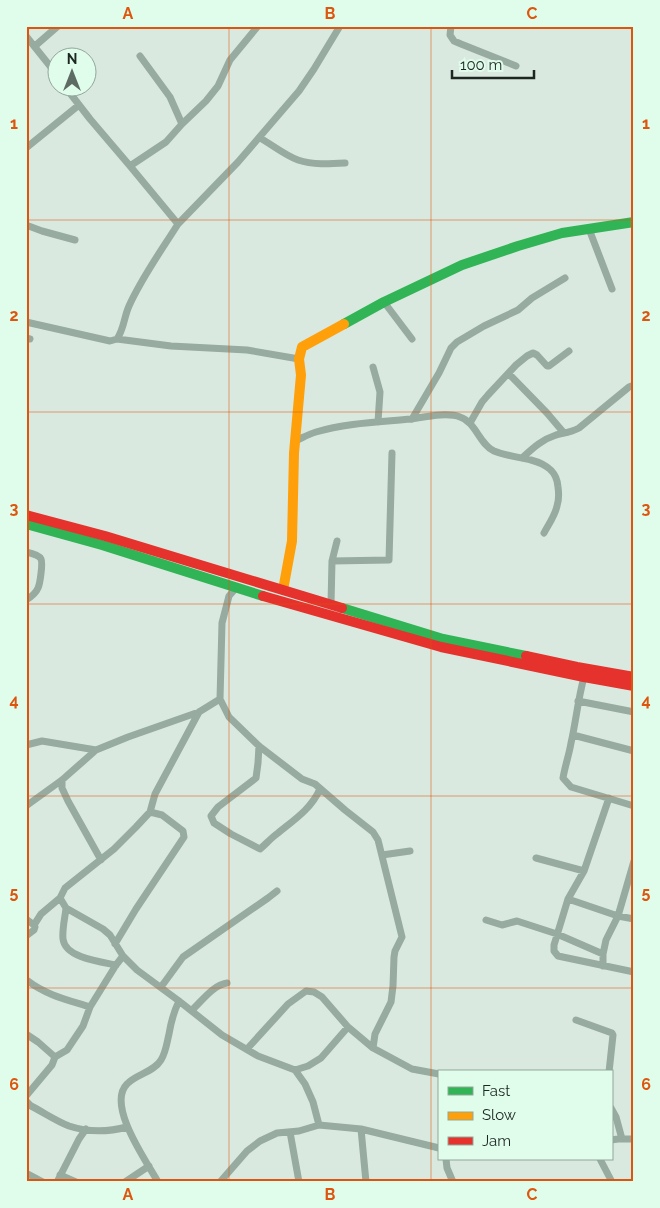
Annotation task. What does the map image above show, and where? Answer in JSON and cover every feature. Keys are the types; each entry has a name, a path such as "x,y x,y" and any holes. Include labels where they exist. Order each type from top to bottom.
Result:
{"main road":[{"path":"283,590 292,541 295,441 301,375 299,359 302,347 384,302 462,265 562,233 634,222"},
{"path":"27,524 105,536 444,639 634,678"},
{"path":"27,524 111,548 236,588 441,647 634,686"}],"street":[{"path":"35,46 58,26"},
{"path":"130,166 166,142 206,101 218,86 230,60 258,26"},
{"path":"117,339 129,307 151,266 178,224 260,138 299,91 340,26"},
{"path":"451,26 450,35 454,41 516,66"},
{"path":"26,36 48,63"},
{"path":"140,56 170,97 182,124"},
{"path":"74,98 178,224"},
{"path":"26,148 79,105"},
{"path":"260,138 296,159 313,164 345,163"},
{"path":"26,225 75,240"},
{"path":"590,229 612,289"},
{"path":"412,419 439,373 451,348 457,342 484,326 518,310 532,298 565,278"},
{"path":"384,302 412,339"},
{"path":"26,322 110,341 117,339 171,346 248,350 299,359"},
{"path":"470,423 482,402 527,356 533,353 537,354 549,366 569,351"},
{"path":"373,367 380,392 378,422"},
{"path":"509,374 564,433"},
{"path":"522,458 543,440 579,428 629,387 634,385"},
{"path":"295,441 316,432 347,426 453,415 462,417 470,423 481,439 493,450 510,456 533,460 546,465 551,470 558,481 559,496 557,507 544,533"},
{"path":"332,561 389,560 392,453"},
{"path":"330,604 332,561 337,541"},
{"path":"26,552 41,558 42,562 40,583 37,590 26,600"},
{"path":"236,588 228,596 222,623 220,699 229,718 259,746 302,779 315,784 344,810 373,832 378,840 402,937 394,957 391,1002 375,1034 373,1048"},
{"path":"584,677 563,778 571,786 634,806"},
{"path":"26,806 30,801 62,780 96,750 198,712 220,699"},
{"path":"578,701 634,712"},
{"path":"26,936 34,930 34,925 41,914 60,898 65,888 114,849 150,812 155,794 198,712"},
{"path":"573,735 634,751"},
{"path":"26,745 42,742 96,750"},
{"path":"259,746 256,778 218,807 211,816 214,823 260,849 308,809 320,789"},
{"path":"62,780 62,788 68,801 101,860"},
{"path":"609,798 584,871 568,899 554,944 554,951 558,956 634,972"},
{"path":"116,944 136,909 184,837 183,831 162,815 150,812"},
{"path":"382,855 410,851"},
{"path":"536,858 584,871"},
{"path":"603,966 606,940 618,916 634,861"},
{"path":"161,987 182,957 276,891"},
{"path":"60,898 66,908 110,935 123,956 137,970 192,1010 222,1035 258,1056 295,1070 306,1084 319,1125"},
{"path":"568,899 618,916 634,919"},
{"path":"66,908 63,939 66,947 88,960 116,966"},
{"path":"26,919 34,925"},
{"path":"486,920 502,925 517,921 557,934 603,954"},
{"path":"26,1096 52,1066 55,1058 67,1050 83,1026 90,1007 123,956"},
{"path":"28,981 47,993 90,1007"},
{"path":"192,1010 217,987 228,983"},
{"path":"248,1049 288,1004 306,991 314,992 322,997 348,1026 373,1048 412,1069 438,1074"},
{"path":"158,1182 127,1127 121,1106 121,1096 125,1086 133,1079 160,1062 164,1054 172,1016 179,1001"},
{"path":"576,1020 612,1033 609,1070"},
{"path":"295,1070 308,1066 320,1058 348,1026"},
{"path":"26,1034 55,1058"},
{"path":"26,1101 31,1106 69,1126 101,1131 114,1131 127,1127"},
{"path":"612,1110 622,1139"},
{"path":"220,1182 247,1151 260,1140 277,1133 299,1131 319,1125 361,1129 438,1148"},
{"path":"76,1182 59,1179 86,1129"},
{"path":"361,1129 366,1182"},
{"path":"290,1132 299,1182"},
{"path":"612,1140 634,1139"},
{"path":"446,1160 447,1168 453,1182"},
{"path":"601,1160 612,1182"},
{"path":"125,1182 149,1166"},
{"path":"26,1173 43,1182"}],"traffic: fast":[{"path":"344,324 384,302 462,265 562,233 634,222"},
{"path":"26,524 102,545 263,596"},
{"path":"342,608 443,639 526,656"}],"traffic: slow":[{"path":"283,590 292,541 294,453 301,375 299,359 302,347 344,324"}],"traffic: jam":[{"path":"26,515 105,536 342,608"},
{"path":"263,596 441,647 634,686"},
{"path":"526,656 634,677"}]}
